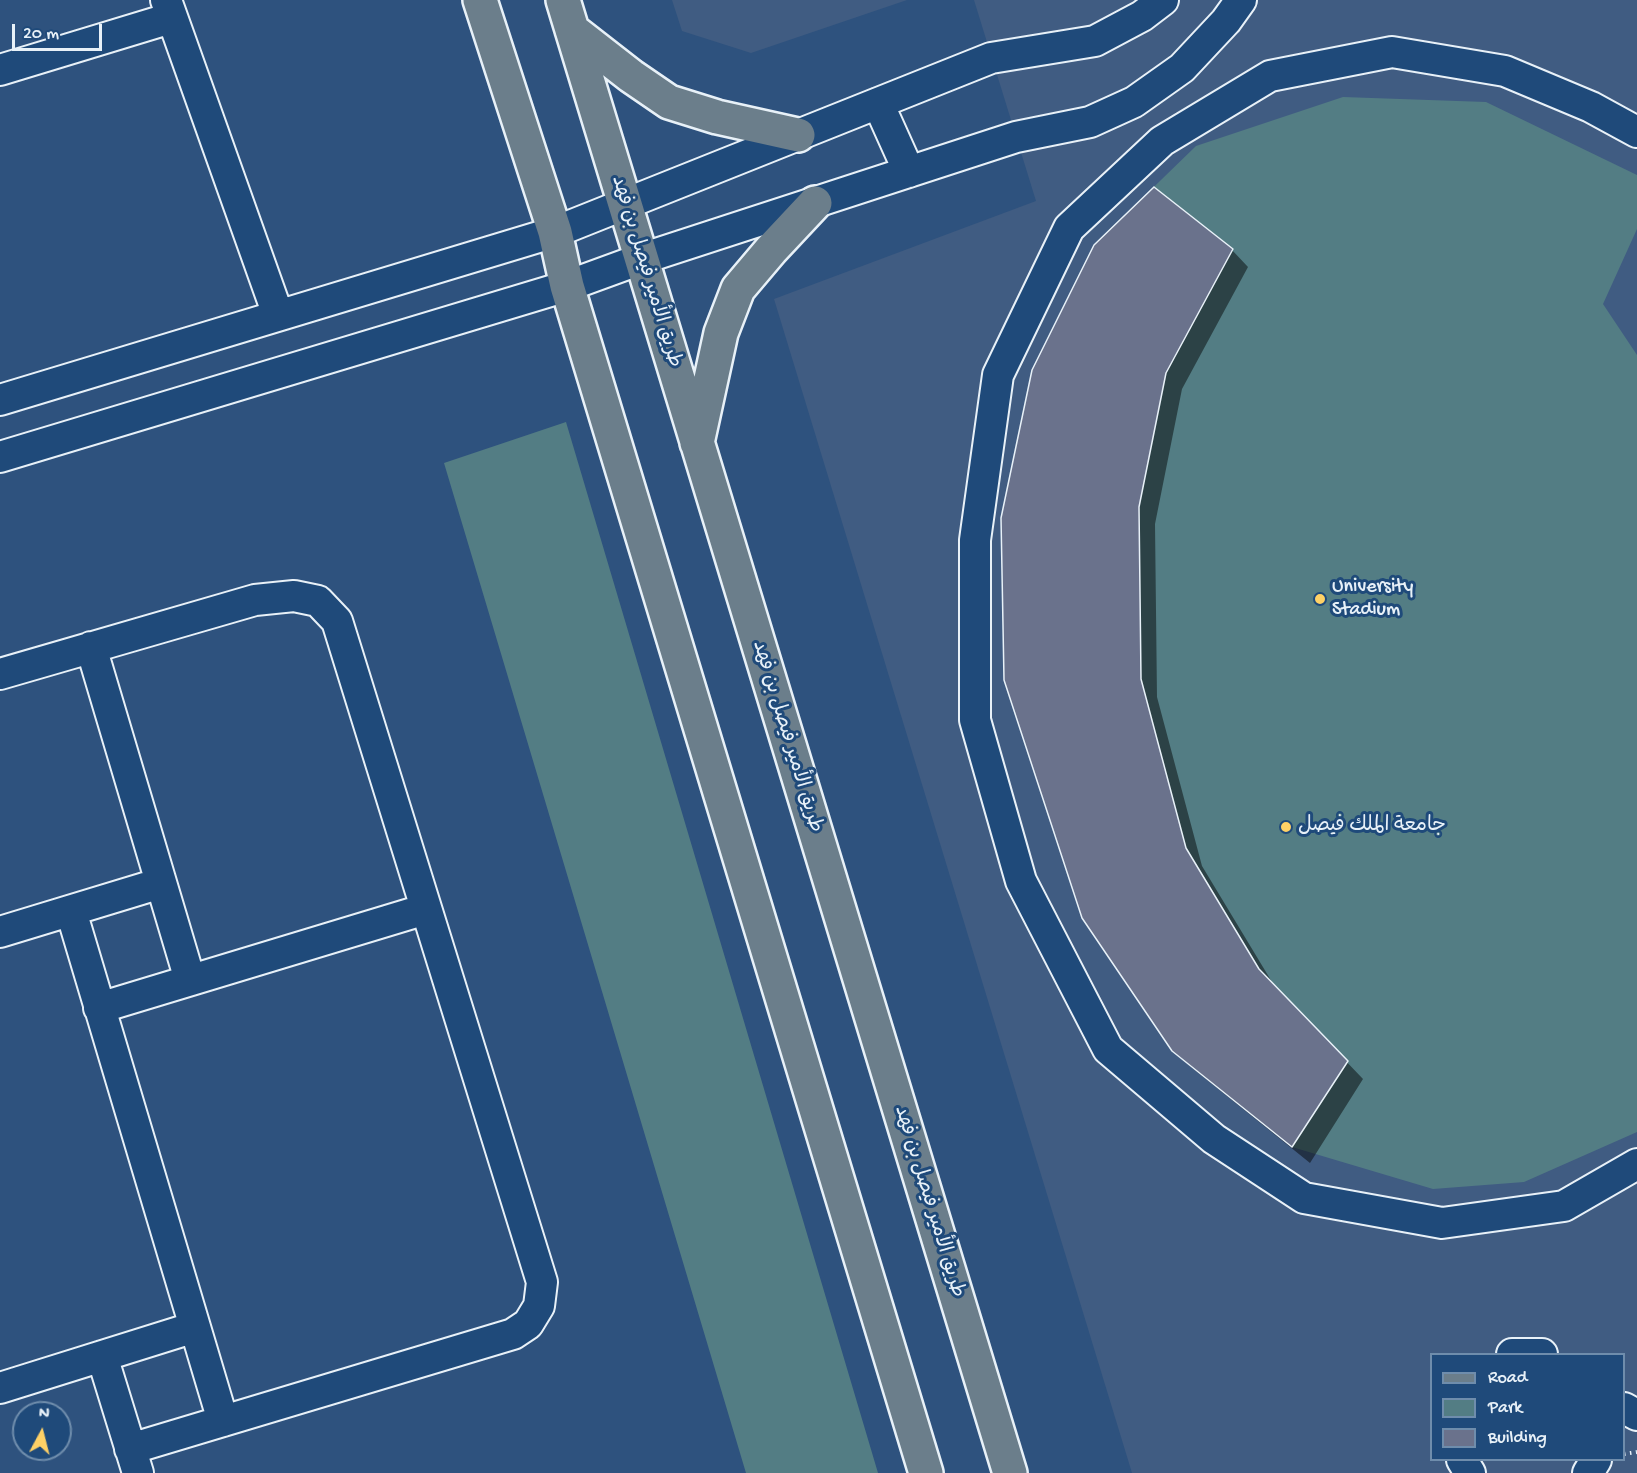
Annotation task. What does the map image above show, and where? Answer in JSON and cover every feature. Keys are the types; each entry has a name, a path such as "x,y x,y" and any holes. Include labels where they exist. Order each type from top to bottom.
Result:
{"main road":[{"path":"480,0 555,232 567,286 926,1473"},
{"path":"567,15 631,76 669,102 717,117 798,135"},
{"name":"طريق الأمير فيصل بن فهد","path":"567,15 1010,1473"},
{"path":"697,445 721,333 738,289 815,202"}],"street":[{"path":"0,400 555,232 991,58 1095,41 1142,16 1163,0"},
{"path":"0,457 567,286 641,259 1016,137 1090,122 1134,102 1182,69 1227,21 1241,0"},
{"path":"0,70 168,9 278,315"},
{"path":"1637,132 1591,107 1505,71 1392,52 1270,76 1162,141 1069,228 998,375 975,540 975,720 1021,881 1108,1049 1214,1139 1304,1198 1442,1223 1564,1206 1637,1164"},
{"path":"878,103 909,171"},
{"path":"0,674 255,600 294,596 318,601 337,621 542,1282 539,1306 528,1324 513,1334 223,1421 134,1461 102,1356"},
{"path":"91,647 190,980"},
{"path":"0,932 161,883"},
{"path":"99,1008 426,909"},
{"path":"71,911 223,1421"},
{"path":"0,1388 195,1327"}],"shaded area":[{"path":"672,0 907,0 751,53 682,31"},
{"name":"جامعة الملك فيصل","path":"974,0 1637,0 1637,1473 1132,1473 774,299 1036,201"}],"green space":[{"name":"University Stadium","path":"1343,97 1486,102 1637,175 1637,229 1603,304 1637,355 1637,1132 1524,1182 1433,1189 1292,1147 1172,1051 1082,918 1004,680 1001,518 1032,370 1094,245 1196,146"},
{"path":"566,422 878,1473 746,1473 444,463"}],"building":[{"path":"1154,187 1233,249 1166,373 1139,507 1141,679 1186,848 1259,969 1348,1061 1292,1147 1172,1051 1082,918 1004,680 1001,518 1032,370 1094,245"}],"place":[{"name":"University Stadium","path":"1320,599"},
{"name":"جامعة الملك فيصل","path":"1286,827"}]}
